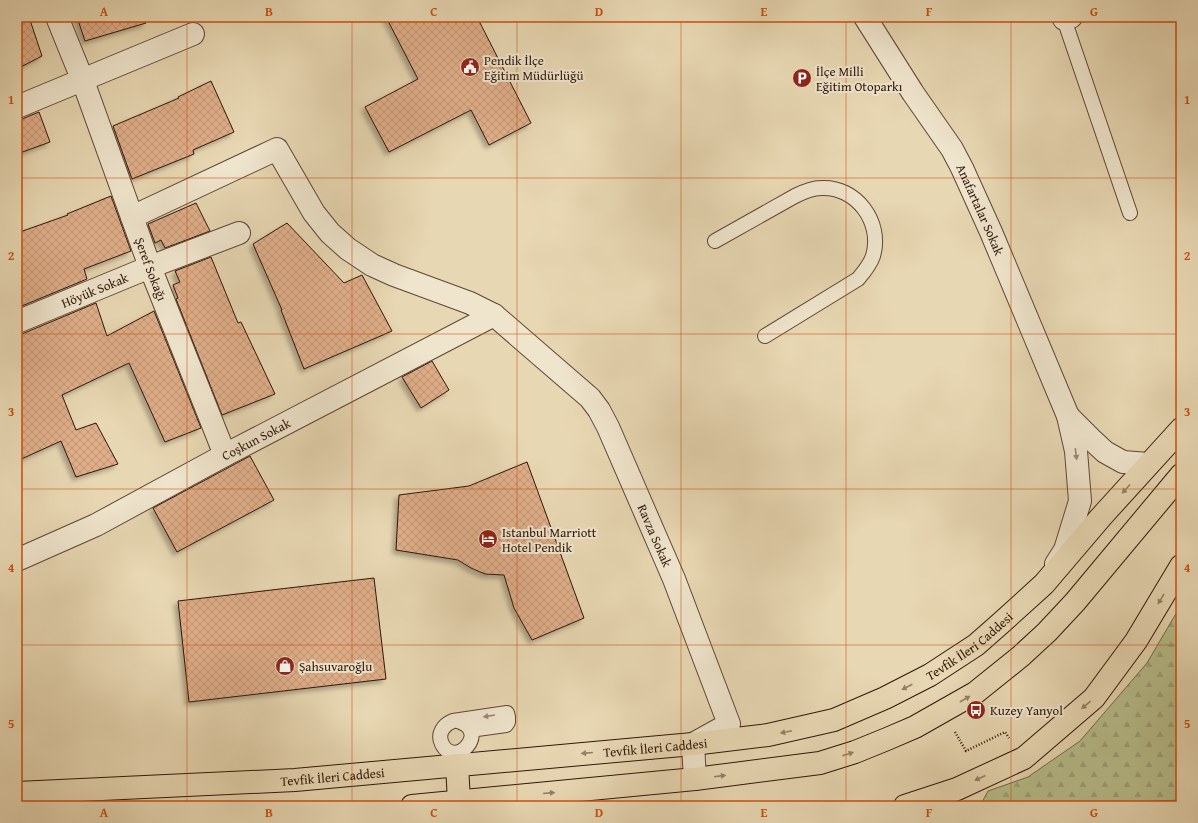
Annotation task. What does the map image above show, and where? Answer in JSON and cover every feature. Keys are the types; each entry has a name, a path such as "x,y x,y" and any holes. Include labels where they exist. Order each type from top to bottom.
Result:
{"main road":[{"name":"Tevfik İleri Caddesi","path":"17,793 295,780 457,758 693,744 768,735 834,720 885,698 930,675 976,645 1044,584 1101,517 1181,429"},
{"path":"412,806 695,779 820,763 855,752 915,727 975,693 1021,656 1047,632 1181,475"},
{"path":"905,806 957,789 1024,758 1094,698 1136,641 1181,566"},
{"path":"457,758 460,801"}],"street":[{"name":"Şeref Sokağı","path":"58,17 83,80 150,267 225,455"},
{"name":"Anafartalar Sokak","path":"865,17 913,93 952,150 962,168 991,232 1068,416"},
{"path":"17,107 193,34"},
{"path":"132,217 277,149 314,213 330,233 348,250 372,265 470,303 494,315"},
{"name":"Höyük Sokak","path":"17,322 150,267 239,233"},
{"name":"Coşkun Sokak","path":"17,560 96,525 225,455 494,315"},
{"name":"Ravza Sokak","path":"494,315 590,398 599,410 608,427 674,579 729,724 693,744"},
{"path":"1068,416 1105,452 1123,462 1148,464"},
{"path":"1044,584 1065,550 1080,501 1076,452 1068,416"},
{"path":"693,744 695,779"}],"lane":[{"path":"1066,18 1130,213"},
{"path":"715,241 794,196 808,190 822,188 836,189 849,194 860,203 869,215 874,228 875,242 873,256 867,268 858,279 765,336"},
{"path":"458,721 463,722 470,730 471,735 469,744 457,758 441,742 441,732 448,723 458,721 507,714 508,722 506,725 470,730"}],"path":[{"path":"954,731 966,751 1005,732 1024,758"}],"green space":[{"path":"1181,605 1181,800 1043,806 980,806 988,791 1028,777 1080,741 1147,663"}],"building":[{"path":"17,17 29,17 42,56 17,69"},
{"path":"77,17 145,17 146,23 85,41"},
{"path":"386,17 477,17 531,123 489,145 471,110 389,152 365,107 418,79"},
{"path":"211,81 234,132 193,150 194,154 132,179 113,126 179,98 178,97"},
{"path":"39,112 50,142 17,154 17,119 22,119"},
{"path":"111,196 131,251 84,269 87,279 17,308 17,233 68,215 67,214"},
{"path":"196,203 210,231 165,248 161,240 155,243 148,224"},
{"path":"287,223 344,283 362,275 392,331 304,369 282,310 253,244"},
{"path":"211,257 238,323 241,322 275,394 222,415 176,299 178,298 173,285 180,282 175,271"},
{"path":"96,303 107,336 154,311 201,428 165,442 129,363 62,395 76,430 96,423 118,464 76,477 61,441 17,461 17,334 22,334"},
{"path":"432,361 449,390 421,408 402,377"},
{"path":"250,456 274,500 177,552 153,508"},
{"name":"Istanbul Marriott Hotel Pendik","path":"527,462 584,618 532,640 514,608 504,575 485,574 458,560 396,550 399,495 469,486"},
{"path":"374,578 386,679 189,702 178,601"}],"place":[{"name":"Pendik İlçe Eğitim Müdürlüğü","path":"470,67"},
{"name":"İlçe Milli Eğitim Otoparkı","path":"802,78"},
{"name":"Istanbul Marriott Hotel Pendik","path":"488,539"},
{"name":"Şahsuvaroğlu","path":"285,666"},
{"name":"Kuzey Yanyol","path":"976,710"}]}
